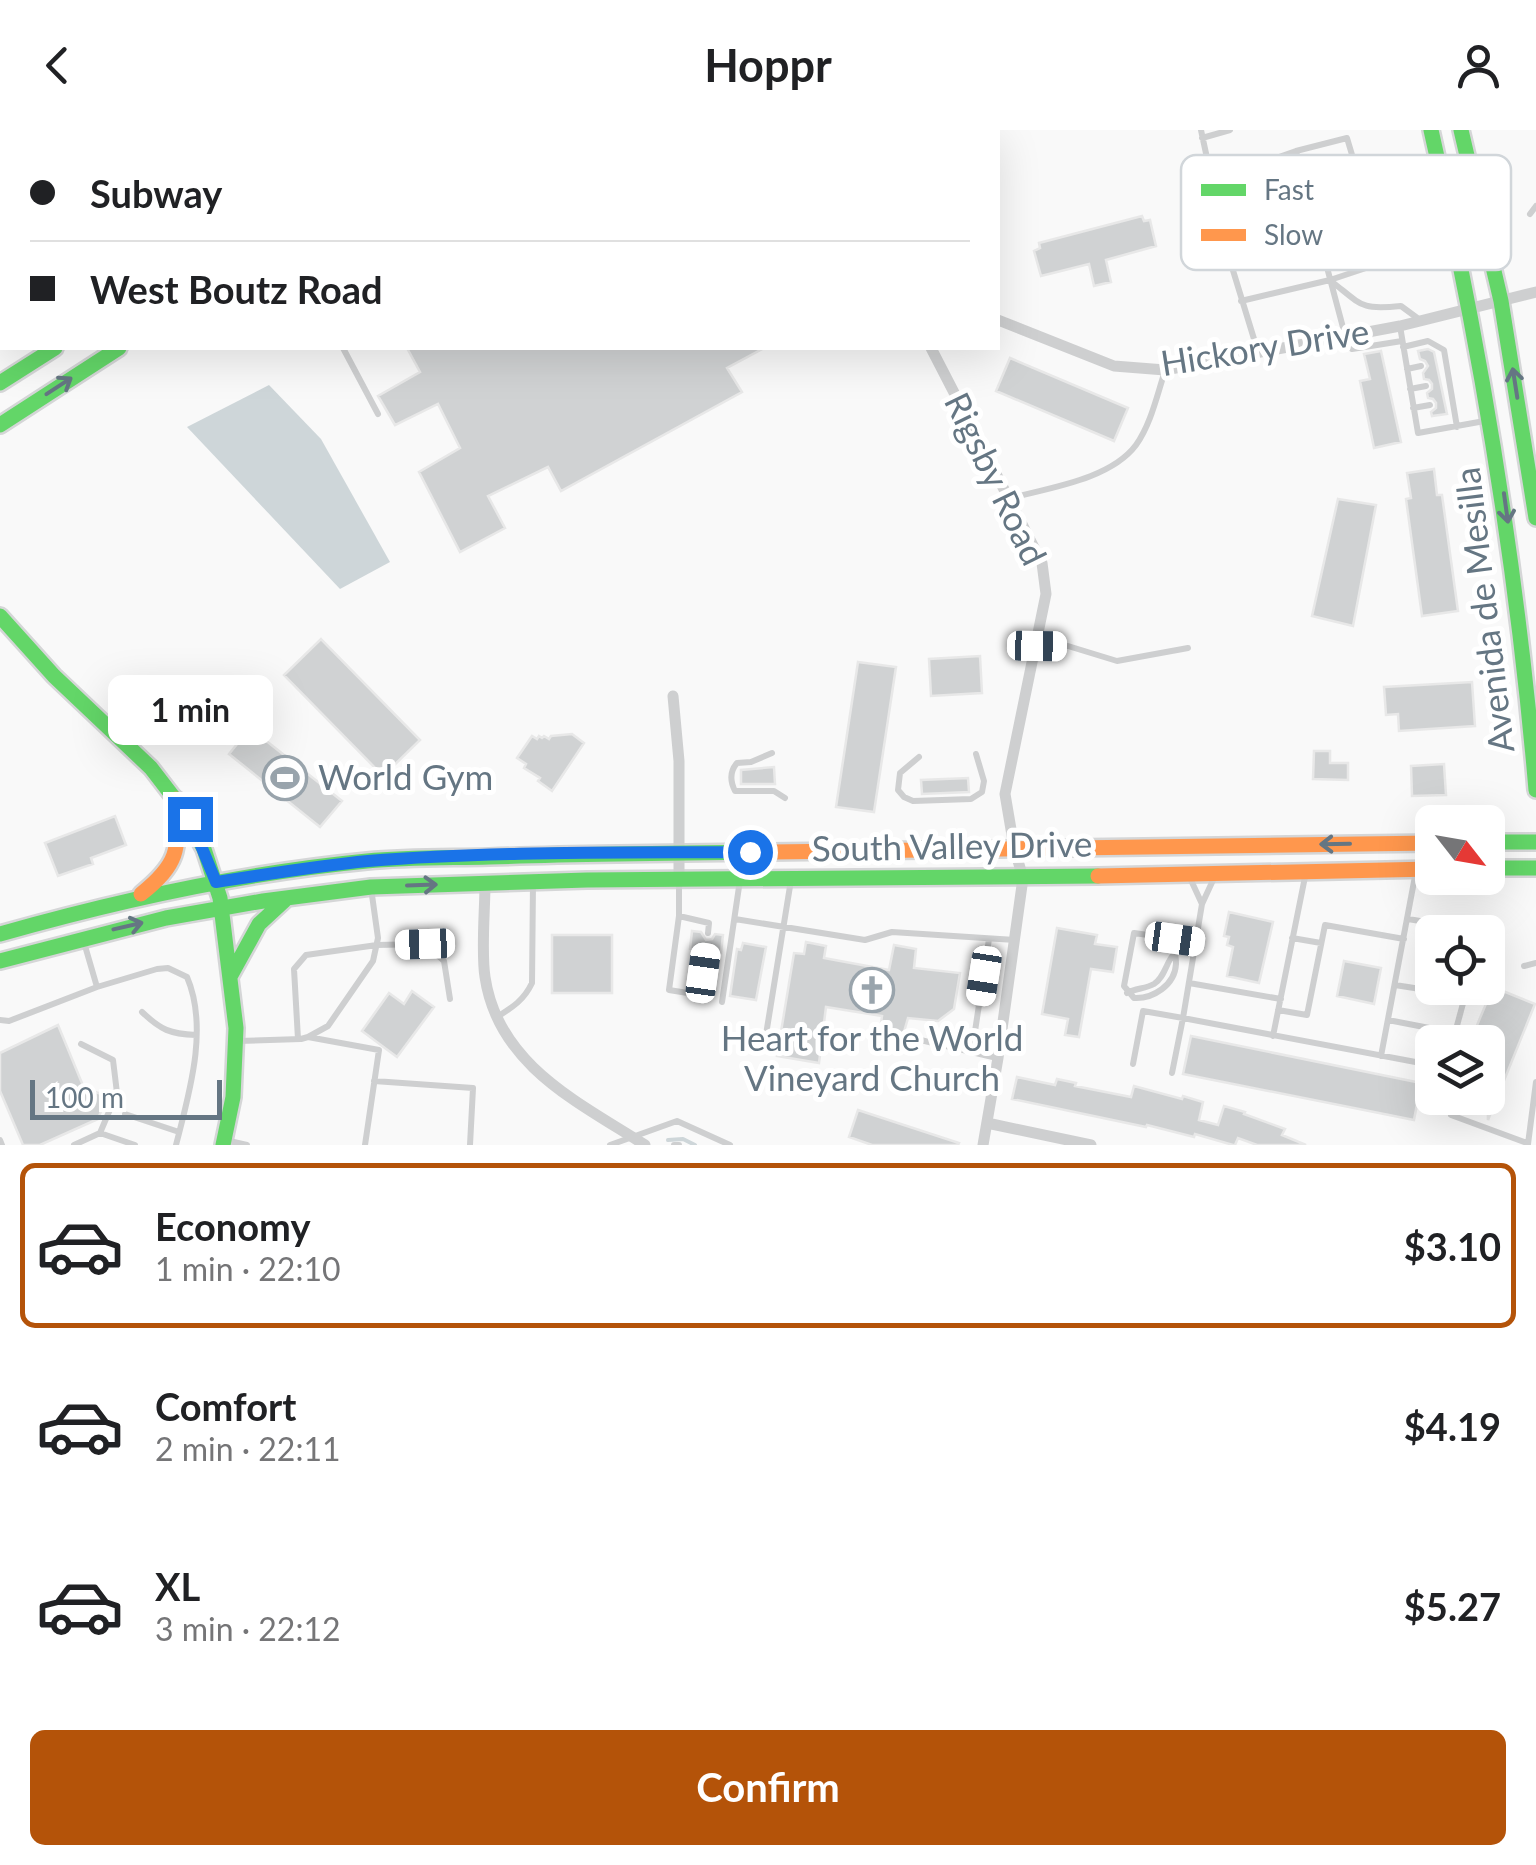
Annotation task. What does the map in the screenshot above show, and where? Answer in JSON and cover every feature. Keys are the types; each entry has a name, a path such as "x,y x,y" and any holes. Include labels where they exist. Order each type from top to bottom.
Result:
{"main road":[{"name":"Avenida de Mesilla","path":"1431,130 1437,155"},
{"name":"Avenida de Mesilla","path":"1460,130 1466,155"},
{"name":"Avenida de Mesilla","path":"1463,270 1501,472 1520,614 1536,790"},
{"name":"Avenida de Mesilla","path":"1494,270 1536,518"},
{"path":"0,383 52,350"},
{"path":"0,426 116,350"},
{"path":"1501,472 1528,466"},
{"path":"0,616 29,652 149,766 190,819 216,882 232,975 238,1040 233,1109 224,1142"},
{"path":"135,898 173,865 177,851 176,799"},
{"path":"1505,842 1536,842"},
{"name":"South Valley Drive","path":"0,934 135,898 216,882 369,861 1014,846 1415,843"},
{"path":"1505,868 1536,868"},
{"name":"South Valley Drive","path":"0,961 129,926 292,896 371,887 1415,869"},
{"path":"232,975 249,936 268,911 292,896"}],"street":[{"name":"Hickory Drive","path":"1000,321 1114,366 1166,370 1400,326 1536,292"},
{"name":"Rigsby Road","path":"935,351 1042,563 1046,594 1006,794 1023,878 983,1145"},
{"path":"673,696 679,761 679,880"},
{"path":"485,883 485,976 497,1017 510,1041 527,1063 568,1098 645,1145"},
{"path":"987,1124 1092,1145"}],"lane":[{"path":"1202,134 1230,130"},
{"path":"1285,155 1346,134"},
{"path":"1296,151 1297,155"},
{"path":"1530,214 1536,206"},
{"path":"1232,270 1258,352"},
{"path":"1328,270 1341,337 1352,350 1428,341 1444,350 1445,383 1457,427"},
{"path":"1241,301 1360,270"},
{"path":"1330,280 1370,309 1401,306 1421,321"},
{"path":"1400,326 1418,433 1492,420"},
{"path":"343,350 378,414"},
{"path":"1436,364 1446,362"},
{"path":"1407,369 1422,366"},
{"path":"1007,499 1082,480 1115,465 1136,444 1166,370"},
{"path":"1410,389 1426,386"},
{"path":"1413,408 1430,406"},
{"path":"1037,646 1068,646 1117,661 1188,648"},
{"path":"772,753 737,763 732,768 732,783 735,791 774,791 785,798"},
{"path":"919,757 900,773 898,790 904,798 971,798 982,792 984,781 976,754"},
{"path":"1273,1036 1306,871"},
{"path":"1187,872 1202,904"},
{"path":"1172,1073 1202,904 1216,872"},
{"path":"764,1047 791,878"},
{"path":"722,1002 740,879"},
{"path":"679,880 670,990 700,995 706,951"},
{"path":"497,1017 515,1006 532,983 533,882"},
{"path":"238,1040 298,1039 328,1026 373,961 378,938 371,887"},
{"path":"1381,1056 1416,895"},
{"path":"679,916 709,923 708,933"},
{"path":"735,919 865,940 892,932 1015,940"},
{"path":"1408,919 1415,920"},
{"path":"1278,1010 1307,1015 1325,925 1404,939"},
{"path":"1175,939 1174,954 1160,979 1128,993 1124,986 1134,933 1196,942"},
{"path":"82,938 97,987"},
{"path":"972,1052 989,938"},
{"path":"1292,938 1320,943"},
{"path":"298,1039 294,969 306,955 377,945 425,944 444,961 450,998"},
{"path":"1524,966 1536,964"},
{"path":"0,1020 10,1021 97,987 158,969 168,968 187,977 193,990 196,1035 192,1080 176,1145"},
{"path":"1189,983 1280,999"},
{"path":"1388,1020 1456,1033 1465,996 1395,984"},
{"path":"1133,1064 1142,1011 1415,1062"},
{"path":"142,1012 173,1034 196,1035"},
{"path":"308,1037 378,1050 365,1145"},
{"path":"912,1038 998,1058"},
{"path":"74,1145 100,1132 118,1093 113,1060 82,1044"},
{"path":"374,1081 473,1088 470,1145"},
{"path":"1451,1115 1528,1144 1536,1082"},
{"path":"125,1114 179,1132"},
{"path":"610,1145 677,1121 730,1145"},
{"path":"100,1132 135,1145"},
{"path":"224,1142 246,1145"}],"shaded area":[{"path":"269,385 321,439 390,562 340,589 187,427"}],"building":[{"path":"1142,216 1144,221 1150,220 1156,246 1106,260 1111,282 1094,286 1089,264 1041,276 1034,251 1040,248 1039,243"},
{"path":"408,350 760,350 727,368 742,392 561,491 548,467 488,496 505,528 460,552 419,472 460,448 438,404 395,425 378,396 420,372"},
{"path":"1381,351 1401,442 1374,448 1360,381 1370,379 1364,354"},
{"path":"1418,351 1434,352 1447,414 1432,416 1436,403 1427,393 1432,384 1424,379 1428,366"},
{"path":"1010,358 1128,408 1114,441 996,391"},
{"path":"1434,469 1437,495 1442,495 1458,611 1422,616 1406,499 1411,498 1407,473"},
{"path":"1338,499 1376,505 1353,626 1312,616"},
{"path":"321,639 420,740 383,776 284,675"},
{"path":"980,656 982,693 931,696 929,659"},
{"path":"858,662 896,667 874,812 836,807"},
{"path":"1472,682 1475,726 1399,731 1398,714 1386,715 1384,687"},
{"name":"World Gym","path":"250,728 342,801 320,827 229,754"},
{"path":"572,734 584,743 552,791 517,758 532,736 549,739"},
{"path":"1314,751 1330,751 1330,763 1348,763 1348,780 1313,779"},
{"path":"1444,764 1446,795 1412,796 1411,766"},
{"path":"774,767 775,784 741,784 741,770"},
{"path":"968,778 969,792 922,794 921,780"},
{"path":"115,816 126,845 91,858 93,864 58,876 45,843"},
{"path":"1229,912 1273,922 1259,983 1227,976 1233,947 1227,945 1229,937 1224,936"},
{"path":"1057,928 1097,935 1095,944 1117,947 1113,972 1091,969 1079,1037 1065,1035 1068,1019 1042,1014"},
{"path":"692,931 701,932 706,940 715,934 723,935 721,953 713,952 706,944 699,950 690,949"},
{"path":"552,935 612,935 612,993 552,993"},
{"name":"Heart for the World Vineyard Church","path":"806,942 826,946 824,958 889,970 894,945 916,949 914,968 960,973 954,1009 938,1021 908,1018 901,1042 879,1038 882,1016 826,1007 819,1063 777,1056 794,953 804,954"},
{"path":"743,943 766,947 756,1000 730,996 737,949 741,950"},
{"path":"1344,961 1381,968 1374,1004 1337,996"},
{"path":"412,991 434,1007 397,1057 362,1031 389,993 404,1004"},
{"path":"1505,992 1535,1004 1505,1078 1505,1025 1477,1025 1485,1005 1505,1005"},
{"path":"58,1025 84,1088 107,1096 98,1119 40,1145 23,1145 0,1091 0,1053"},
{"path":"1191,1036 1415,1082 1415,1115 1414,1120 1183,1074"},
{"path":"1017,1077 1055,1085 1057,1079 1131,1097 1134,1086 1182,1099 1183,1096 1203,1102 1199,1120 1218,1125 1224,1106 1285,1129 1282,1135 1306,1145 1257,1145 1238,1138 1233,1145 1195,1134 1194,1137 1012,1099"},
{"path":"858,1110 959,1143 872,1145 849,1137"}],"waterway":[{"path":"668,1140 683,1139 695,1145"}],"traffic: fast":[{"path":"1431,130 1436,155"},
{"path":"1461,130 1467,155"},
{"path":"1461,270 1508,541 1536,790"},
{"path":"1494,270 1536,518"},
{"path":"0,383 52,350"},
{"path":"0,425 116,350"},
{"path":"0,616 54,676 151,768 181,807 204,849 220,898 236,1028 233,1097 223,1145"},
{"path":"1505,842 1536,842"},
{"path":"0,934 182,889 367,861 771,852"},
{"path":"1505,868 1536,868"},
{"path":"0,961 166,918 371,887 587,880 1098,876"},
{"path":"231,975 259,924 285,900"}],"traffic: slow":[{"path":"141,894 164,872 175,852 176,799"},
{"path":"771,852 1415,843"},
{"path":"1098,876 1415,869"}],"place":[{"name":"World Gym","path":"285,778"},
{"name":"Heart for the World Vineyard Church","path":"872,990"}],"route":[{"path":"190,819 216,882 369,861 750,852"}]}
